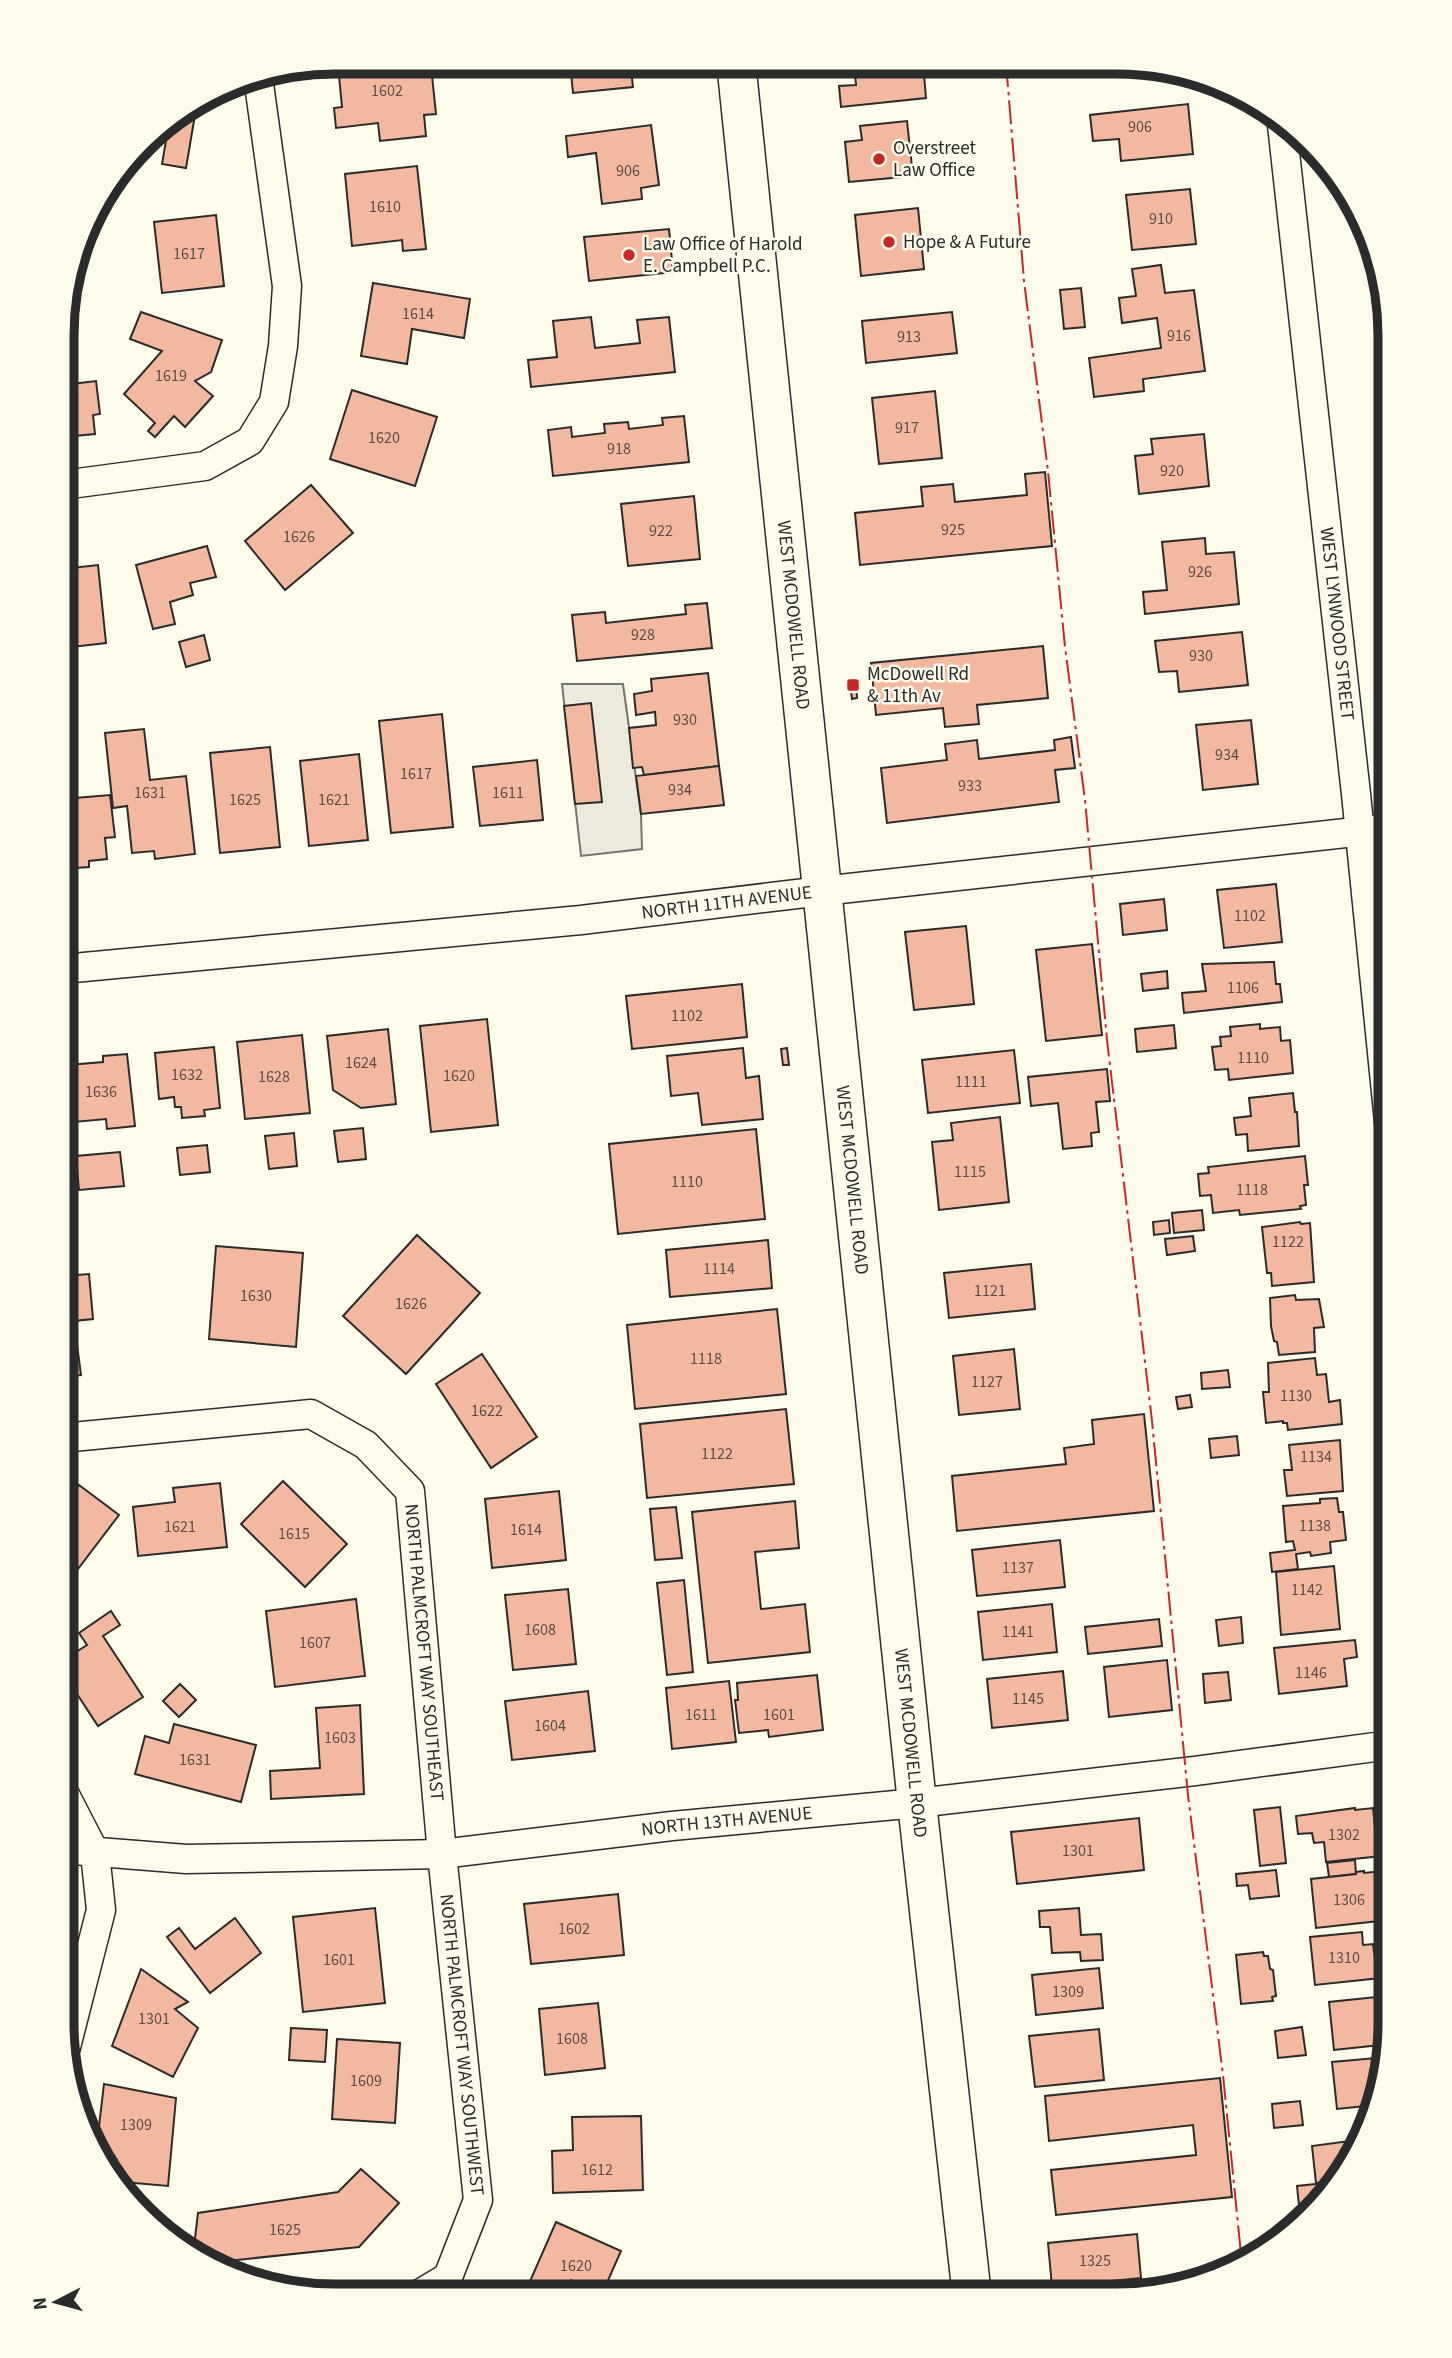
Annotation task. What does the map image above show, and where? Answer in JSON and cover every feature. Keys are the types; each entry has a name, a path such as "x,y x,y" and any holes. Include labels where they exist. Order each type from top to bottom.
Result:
{"main road":[{"name":"WEST MCDOWELL ROAD","path":"737,74 917,1803 971,2284"}],"street":[{"path":"74,484 205,466 250,441 274,402 283,346 288,286 258,85"},
{"name":"WEST LYNWOOD STREET","path":"1283,132 1378,1012"},
{"name":"NORTH 11TH AVENUE","path":"74,968 581,920 1378,829"},
{"name":"NORTH PALMCROFT WAY SOUTHEAST","path":"74,1437 311,1414 366,1445 410,1491 442,1854"},
{"name":"NORTH 13TH AVENUE","path":"74,1851 186,1859 442,1854 672,1826 917,1803 1378,1747"},
{"path":"74,1812 95,1853 101,1910 74,2016"},
{"name":"NORTH PALMCROFT WAY SOUTHWEST","path":"436,2284 448,2277 478,2200 442,1854"}],"shaded area":[{"path":"562,684 623,684 641,814 642,849 581,856"}],"building":[{"path":"432,74 436,114 424,115 426,136 380,141 378,123 336,128 334,108 342,107 339,76"},
{"path":"571,74 631,74 633,87 573,93"},
{"path":"855,74 924,74 926,98 841,107 839,86 856,85"},
{"path":"1188,104 1193,154 1121,161 1119,139 1093,141 1090,115"},
{"path":"195,113 186,168 162,164 167,134"},
{"name":"Overstreet Law Office","path":"907,121 913,176 849,182 845,142 862,140 860,126"},
{"path":"651,125 659,185 641,188 642,199 602,204 596,153 568,157 566,136"},
{"path":"417,166 426,249 403,251 402,240 352,246 345,174"},
{"path":"1190,189 1196,244 1132,250 1126,195"},
{"name":"Hope & A Future","path":"918,208 924,269 861,276 855,215"},
{"path":"216,215 224,286 162,293 154,222"},
{"name":"Law Office of Harold E. Campbell P.C.","path":"669,229 673,272 589,281 584,237"},
{"path":"1161,265 1165,293 1194,290 1205,371 1143,379 1144,391 1094,397 1089,358 1161,348 1157,318 1122,323 1119,298 1136,296 1132,269"},
{"path":"373,283 470,299 464,338 412,329 407,364 361,356"},
{"path":"1081,288 1085,327 1064,329 1060,290"},
{"path":"141,312 222,340 211,372 195,381 213,396 185,427 174,416 155,437 148,431 155,423 124,394 162,351 130,339"},
{"path":"952,312 957,353 866,363 862,321"},
{"path":"591,317 595,348 640,343 637,320 669,317 675,372 531,387 528,360 557,357 553,321"},
{"path":"96,381 100,414 93,415 95,434 74,436 74,384"},
{"path":"352,390 437,417 415,486 330,459"},
{"path":"935,391 942,458 879,464 872,398"},
{"path":"684,416 689,462 553,476 548,430 571,427 572,437 605,433 604,424 628,422 629,429 663,425 662,418"},
{"path":"1204,434 1209,486 1139,494 1135,456 1153,454 1151,439"},
{"path":"1045,472 1052,546 860,565 855,513 923,506 921,487 953,484 955,502 1027,495 1025,474"},
{"path":"311,485 353,533 285,590 245,541"},
{"path":"694,496 700,559 628,566 621,504"},
{"path":"1205,538 1206,554 1234,552 1239,604 1145,614 1143,592 1167,590 1162,542"},
{"path":"207,546 216,577 190,583 193,595 170,602 175,624 153,629 136,565"},
{"path":"98,565 106,643 74,647 74,568"},
{"path":"707,603 712,648 577,661 572,615 605,612 606,623 686,614 685,605"},
{"path":"1242,632 1248,685 1179,692 1177,671 1159,672 1155,641"},
{"path":"204,635 210,660 186,667 179,642"},
{"path":"1043,646 1048,698 977,705 979,724 945,727 943,708 876,715 871,663"},
{"path":"708,673 719,766 644,775 642,767 633,768 629,728 656,725 655,712 636,715 634,694 652,691 651,679"},
{"path":"850,682 856,682 857,698 852,699"},
{"path":"591,703 602,802 575,804 564,706"},
{"path":"442,714 453,827 391,833 379,721"},
{"path":"1251,720 1258,784 1203,790 1196,725"},
{"path":"144,729 150,780 186,776 195,854 155,859 154,851 132,853 127,806 113,808 105,733"},
{"path":"1071,737 1075,768 1055,770 1059,802 887,823 881,768 947,760 945,744 977,740 979,759 1055,750 1054,740"},
{"path":"270,747 280,847 220,853 210,753"},
{"path":"359,754 368,840 309,846 300,761"},
{"path":"537,760 543,820 480,826 473,767"},
{"path":"719,766 724,805 641,814 636,776"},
{"path":"110,795 115,837 105,838 107,859 89,861 89,867 74,868 74,798"},
{"path":"1276,884 1282,942 1224,948 1217,890"},
{"path":"1164,899 1167,930 1123,935 1120,904"},
{"path":"966,926 974,1004 914,1010 905,932"},
{"path":"1092,944 1102,1035 1046,1041 1036,950"},
{"path":"1274,962 1276,984 1280,984 1282,1002 1184,1013 1182,993 1206,991 1202,964"},
{"path":"1167,971 1168,988 1143,991 1141,974"},
{"path":"742,984 747,1037 632,1049 626,996"},
{"path":"487,1019 498,1125 431,1132 420,1026"},
{"path":"1260,1024 1260,1029 1280,1027 1281,1041 1290,1040 1293,1073 1229,1080 1228,1069 1215,1070 1212,1047 1221,1046 1220,1037 1231,1036 1230,1027"},
{"path":"1174,1025 1176,1048 1137,1052 1135,1029"},
{"path":"388,1029 396,1104 361,1108 333,1090 327,1036"},
{"path":"302,1035 310,1113 245,1119 237,1042"},
{"path":"214,1047 220,1108 204,1110 205,1116 182,1118 181,1107 175,1107 174,1097 159,1099 155,1053"},
{"path":"743,1048 746,1078 759,1076 763,1119 702,1125 698,1093 671,1096 667,1056"},
{"path":"787,1048 789,1065 783,1065 781,1049"},
{"path":"1014,1050 1020,1103 928,1113 922,1060"},
{"path":"127,1054 135,1126 107,1129 106,1119 74,1122 74,1064 103,1062 103,1056"},
{"path":"1107,1069 1110,1101 1096,1102 1099,1132 1091,1133 1092,1146 1063,1149 1058,1103 1031,1106 1028,1077"},
{"path":"1293,1093 1299,1146 1248,1151 1247,1134 1236,1135 1234,1118 1251,1116 1249,1098"},
{"path":"1000,1117 1009,1202 939,1210 932,1142 953,1140 951,1123"},
{"path":"363,1128 366,1159 338,1162 334,1131"},
{"path":"756,1129 765,1219 618,1234 609,1144"},
{"path":"294,1133 297,1166 269,1169 265,1136"},
{"path":"207,1145 210,1172 180,1175 177,1148"},
{"path":"120,1152 124,1186 79,1190 76,1156"},
{"path":"1305,1156 1308,1185 1304,1185 1306,1205 1300,1206 1301,1209 1240,1215 1239,1210 1213,1213 1211,1195 1200,1196 1198,1174 1209,1173 1208,1167"},
{"path":"1202,1210 1204,1230 1174,1233 1172,1213"},
{"path":"1169,1220 1170,1233 1154,1235 1153,1222"},
{"path":"1310,1223 1314,1282 1272,1286 1271,1273 1267,1273 1262,1227"},
{"path":"417,1235 480,1293 406,1374 343,1316"},
{"path":"1193,1236 1195,1251 1167,1255 1165,1239"},
{"path":"768,1240 772,1288 670,1297 666,1250"},
{"path":"216,1246 303,1253 296,1347 209,1339"},
{"path":"74,1248 77,1275 89,1274 93,1319 74,1321"},
{"path":"1031,1264 1035,1309 949,1318 944,1273"},
{"path":"1295,1295 1296,1300 1319,1299 1324,1327 1314,1328 1315,1352 1279,1355 1271,1326 1270,1298"},
{"path":"777,1309 786,1394 635,1409 627,1325"},
{"path":"74,1321 81,1375 74,1376"},
{"path":"1014,1349 1020,1409 959,1415 953,1356"},
{"path":"482,1354 537,1437 491,1468 436,1384"},
{"path":"1315,1358 1317,1375 1326,1374 1329,1402 1340,1400 1342,1424 1288,1430 1287,1423 1283,1421 1266,1423 1263,1392 1269,1392 1268,1363"},
{"path":"1228,1370 1230,1387 1202,1389 1201,1373"},
{"path":"1190,1395 1192,1407 1178,1409 1176,1397"},
{"path":"786,1409 794,1484 647,1498 640,1424"},
{"path":"1144,1414 1154,1511 957,1531 952,1476 1066,1464 1064,1448 1094,1444 1092,1420"},
{"path":"1237,1436 1239,1455 1211,1458 1209,1439"},
{"path":"1340,1440 1343,1491 1287,1496 1284,1470 1292,1470 1289,1445"},
{"path":"283,1481 347,1544 305,1587 241,1524"},
{"path":"220,1483 227,1547 138,1556 133,1507 175,1502 173,1488"},
{"path":"79,1485 119,1515 74,1574 74,1492"},
{"path":"559,1491 566,1560 492,1568 485,1499"},
{"path":"1337,1498 1339,1512 1343,1512 1346,1540 1330,1542 1331,1553 1311,1556 1310,1552 1296,1554 1298,1569 1272,1572 1270,1553 1295,1550 1293,1541 1286,1542 1283,1506 1320,1503 1320,1499"},
{"path":"795,1501 799,1548 755,1552 761,1609 805,1604 810,1652 708,1663 692,1512"},
{"path":"676,1507 682,1558 655,1560 650,1509"},
{"path":"1060,1540 1065,1587 977,1596 972,1550"},
{"path":"1334,1566 1340,1629 1281,1635 1276,1572"},
{"path":"684,1580 693,1672 667,1675 657,1583"},
{"path":"568,1589 576,1664 513,1670 505,1595"},
{"path":"356,1599 365,1676 275,1687 266,1611"},
{"path":"1052,1604 1057,1652 983,1660 978,1612"},
{"path":"111,1611 120,1625 103,1636 143,1697 98,1726 74,1689 74,1653 87,1645 79,1633"},
{"path":"1241,1617 1243,1643 1219,1646 1216,1620"},
{"path":"1159,1619 1162,1646 1088,1654 1085,1627"},
{"path":"1355,1640 1357,1657 1344,1659 1347,1686 1279,1694 1274,1648"},
{"path":"1167,1660 1172,1710 1109,1717 1104,1667"},
{"path":"1063,1671 1068,1720 992,1728 987,1679"},
{"path":"1228,1672 1231,1700 1205,1703 1203,1674"},
{"path":"817,1675 823,1730 769,1737 768,1730 739,1733 735,1700 738,1700 737,1683"},
{"path":"729,1681 736,1742 672,1749 666,1688"},
{"path":"180,1684 196,1700 179,1717 163,1701"},
{"path":"588,1691 595,1751 512,1760 505,1701"},
{"path":"360,1705 364,1794 271,1799 270,1771 320,1768 316,1708"},
{"path":"174,1724 256,1745 241,1802 135,1774 145,1736 169,1743"},
{"path":"1280,1807 1286,1863 1260,1866 1254,1810"},
{"path":"1373,1808 1376,1836 1378,1835 1378,1856 1326,1862 1324,1842 1314,1843 1312,1833 1298,1834 1296,1816"},
{"path":"1139,1818 1144,1870 1017,1884 1011,1832"},
{"path":"1355,1860 1356,1874 1329,1877 1327,1863"},
{"path":"1276,1870 1279,1896 1250,1899 1248,1885 1237,1886 1236,1874"},
{"path":"1378,1871 1378,1921 1316,1928 1311,1879"},
{"path":"618,1894 624,1955 531,1964 524,1904"},
{"path":"375,1908 385,2003 303,2012 293,1917"},
{"path":"1079,1908 1081,1935 1101,1934 1103,1960 1081,1961 1080,1952 1052,1953 1050,1927 1040,1927 1039,1911"},
{"path":"235,1918 261,1953 210,1993 167,1937 179,1928 195,1949"},
{"path":"1362,1932 1363,1945 1373,1944 1375,1958 1378,1958 1378,1978 1315,1985 1310,1937"},
{"path":"1263,1952 1264,1956 1268,1956 1270,1969 1273,1970 1276,1996 1272,1997 1273,2001 1241,2004 1236,1955"},
{"path":"1099,1968 1103,2008 1036,2015 1032,1975"},
{"path":"141,1969 188,2002 175,2009 198,2028 173,2077 112,2046"},
{"path":"1378,1997 1377,2045 1334,2050 1329,2002"},
{"path":"598,2003 605,2068 545,2075 539,2009"},
{"path":"1302,2027 1306,2055 1278,2058 1275,2031"},
{"path":"291,2028 327,2030 325,2062 289,2060"},
{"path":"1099,2029 1104,2080 1035,2087 1029,2036"},
{"path":"337,2039 400,2043 395,2123 332,2119"},
{"path":"1376,2058 1365,2106 1337,2109 1332,2062"},
{"path":"1220,2078 1232,2197 1056,2215 1051,2170 1196,2155 1193,2125 1049,2141 1045,2096"},
{"path":"104,2084 176,2098 168,2186 127,2182 98,2135"},
{"path":"1300,2101 1303,2125 1274,2128 1272,2104"},
{"path":"641,2116 643,2190 553,2193 552,2151 573,2150 572,2117"},
{"path":"1351,2141 1325,2182 1316,2183 1312,2146"},
{"path":"361,2169 399,2203 359,2247 226,2261 194,2244 198,2213 338,2192"},
{"path":"1324,2183 1300,2210 1297,2186"},
{"path":"556,2222 621,2251 606,2284 580,2284 571,2280 569,2284 529,2284"},
{"path":"1137,2234 1141,2278 1052,2284 1048,2243"}],"power":[{"path":"1007,74 1024,281 1085,800 1107,1040 1152,1421 1188,1795 1223,2075 1241,2254"}],"place":[{"name":"Overstreet Law Office","path":"879,159"},
{"name":"Hope & A Future","path":"889,242"},
{"name":"Law Office of Harold E. Campbell P.C.","path":"629,255"},
{"name":"McDowell Rd & 11th Av","path":"853,685"}]}
